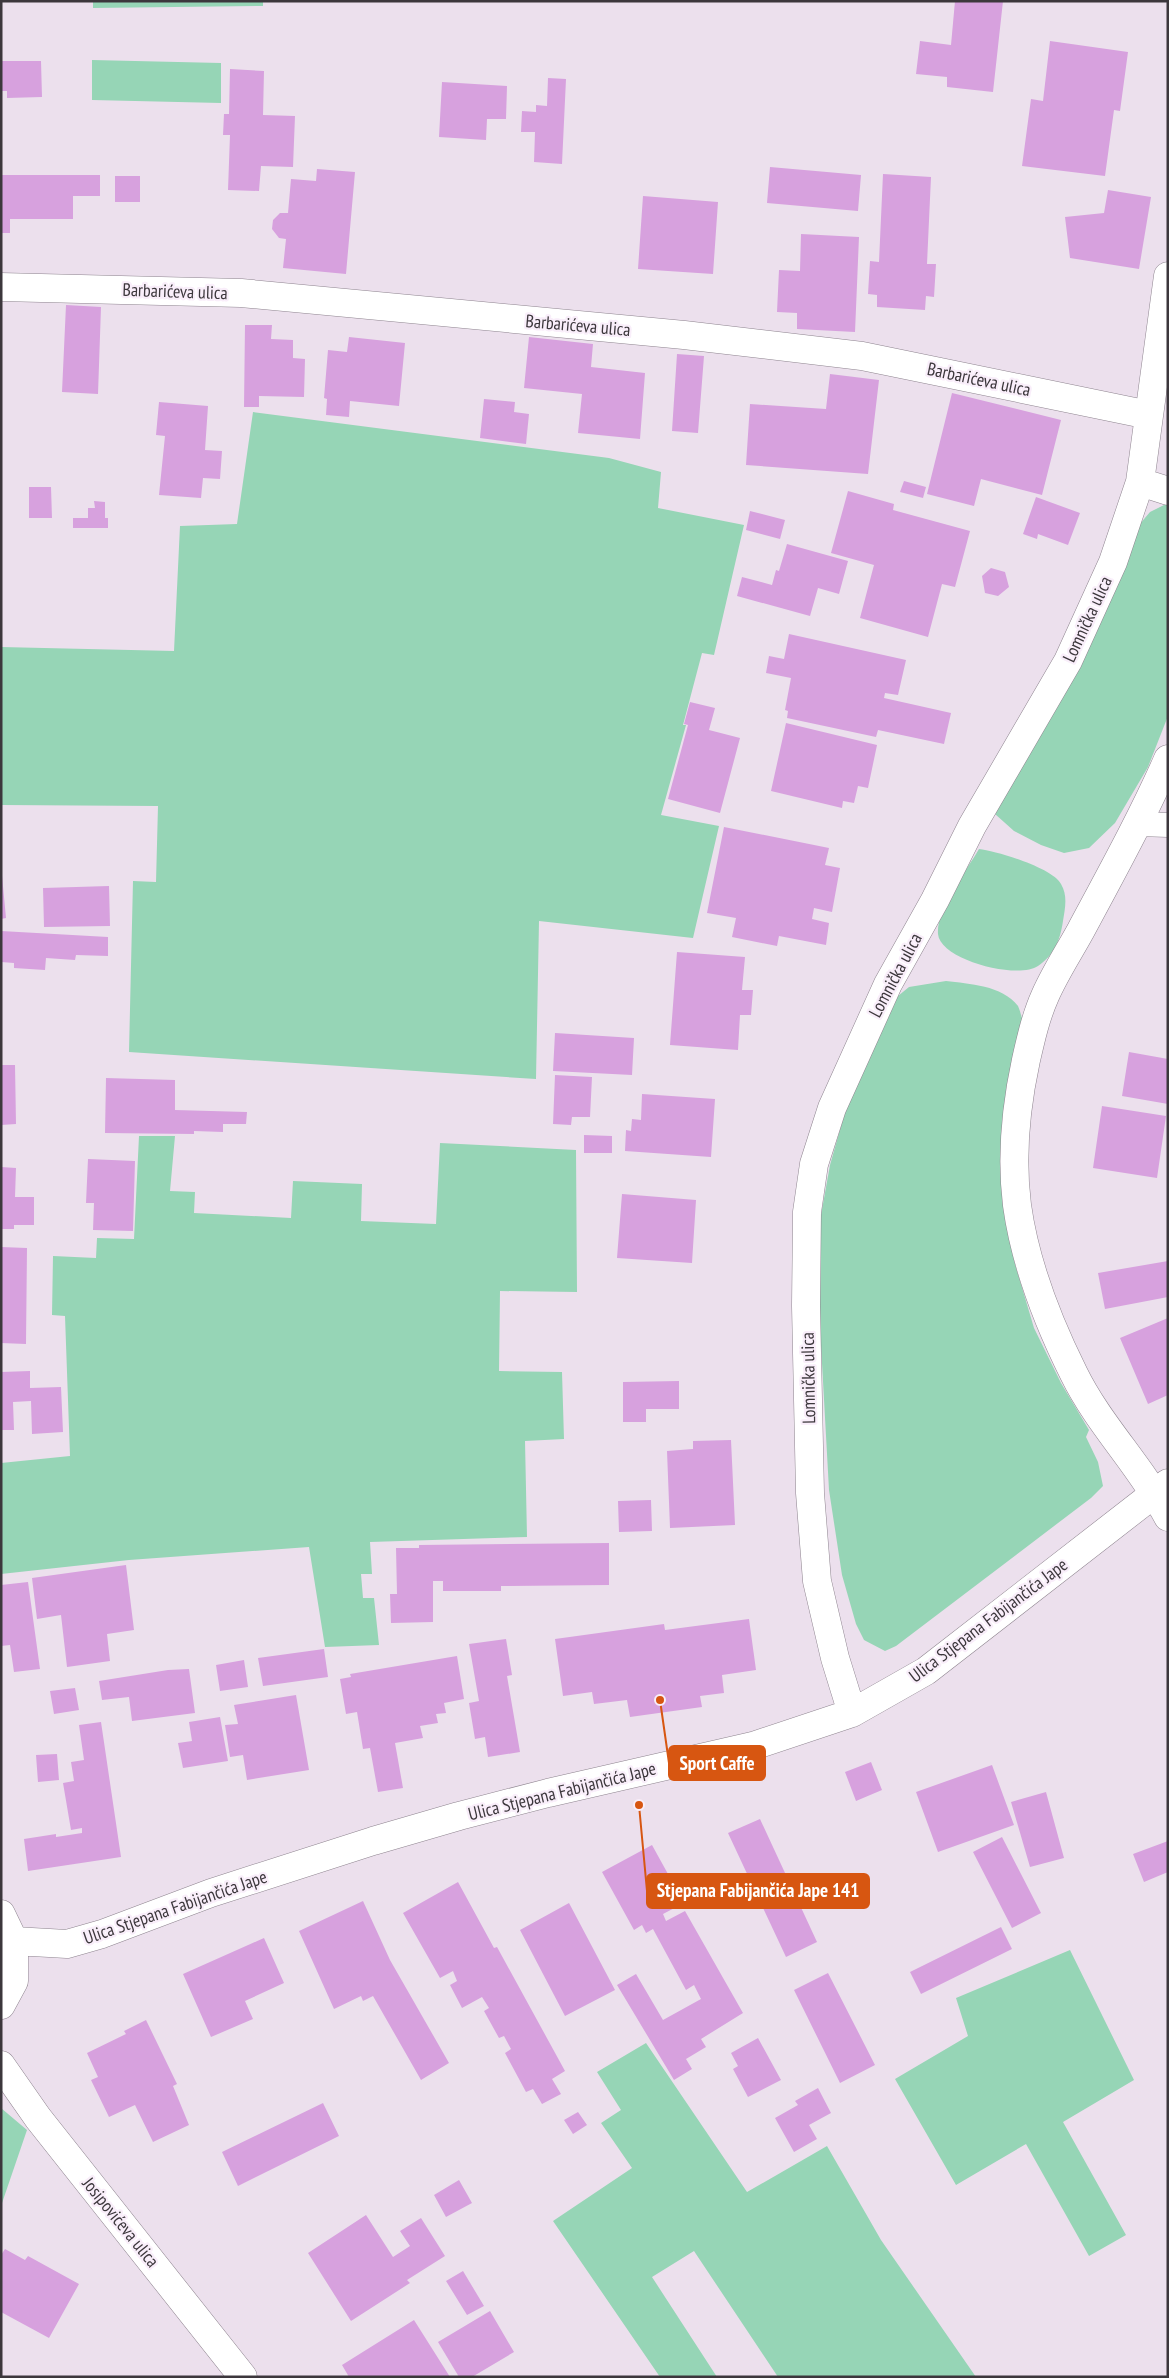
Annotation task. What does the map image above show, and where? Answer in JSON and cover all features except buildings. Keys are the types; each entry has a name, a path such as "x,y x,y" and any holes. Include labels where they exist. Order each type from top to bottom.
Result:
{"street":[{"name":"Lomnička ulica","path":"852,1713 835,1658 817,1580 810,1492 806,1306 807,1212 814,1164 832,1108 888,984 935,900 972,826 1068,661 1113,562 1140,482 1168,276"},
{"name":"Barbarićeva ulica","path":"1,287 241,293 684,335 862,356 1149,415"},
{"path":"1140,482 1168,491"},
{"path":"1168,759 1138,824 1045,996 1034,1027 1019,1094 1016,1148 1017,1194 1025,1246 1050,1320 1075,1376 1107,1426 1161,1487 1168,1517"},
{"name":"Ulica Stjepana Fabijančića Jape","path":"14,1941 67,1944 102,1934 211,1894 383,1838 548,1793 753,1746 852,1713 926,1671 1161,1487"},
{"path":"1,1914 14,1941 14,1981 1,2005"},
{"name":"Josipovićeva ulica","path":"1,2065 38,2118 243,2377"}],"lane":[{"path":"1138,824 1168,825"}],"green space":[{"path":"93,1 263,1 263,6 93,8"},
{"path":"92,60 221,63 221,103 92,100"},
{"path":"253,412 609,458 661,472 658,508 744,525 714,655 702,653 683,725 686,725 661,815 719,826 693,938 539,921 536,1079 129,1052 133,881 156,882 158,806 1,805 1,647 174,651 180,526 237,524"},
{"path":"1168,503 1168,716 1148,767 1115,823 1089,848 1064,853 1041,845 1014,831 995,814 1053,709 1139,525 1150,512"},
{"path":"979,849 998,853 1036,866 1056,878 1061,884 1065,893 1065,902 1060,935 1052,952 1038,966 1028,970 1014,971 981,965 952,952 942,943 938,934 942,914 953,890"},
{"path":"946,981 985,987 1003,994 1018,1006 1023,1021 1003,1203 1015,1264 1034,1328 1061,1383 1089,1430 1086,1437 1098,1462 1103,1486 1091,1498 896,1646 885,1651 864,1640 856,1624 842,1575 829,1490 819,1309 821,1215 830,1165 845,1112 898,996 909,987"},
{"path":"139,1136 175,1136 170,1191 195,1192 194,1213 291,1218 293,1181 362,1184 361,1221 436,1224 440,1143 576,1150 577,1292 500,1291 499,1371 562,1372 564,1439 525,1441 527,1537 370,1542 372,1574 361,1574 363,1598 374,1598 379,1645 325,1647 309,1547 129,1560 1,1574 1,1463 70,1456 65,1316 52,1315 53,1256 96,1258 97,1238 134,1239"},
{"path":"1070,1950 1134,2080 1063,2122 1126,2235 1089,2256 1026,2144 956,2185 895,2079 968,2036 956,1998"},
{"path":"646,2043 747,2192 827,2146 881,2240 976,2377 778,2377 694,2251 652,2277 717,2377 660,2377 553,2221 632,2168 601,2123 621,2110 597,2072"},
{"path":"1,2108 27,2130 1,2206"}],"place":[{"name":"Sport Caffe","path":"660,1700"},
{"name":"Stjepana Fabijančića Jape 141","path":"639,1805"}]}
